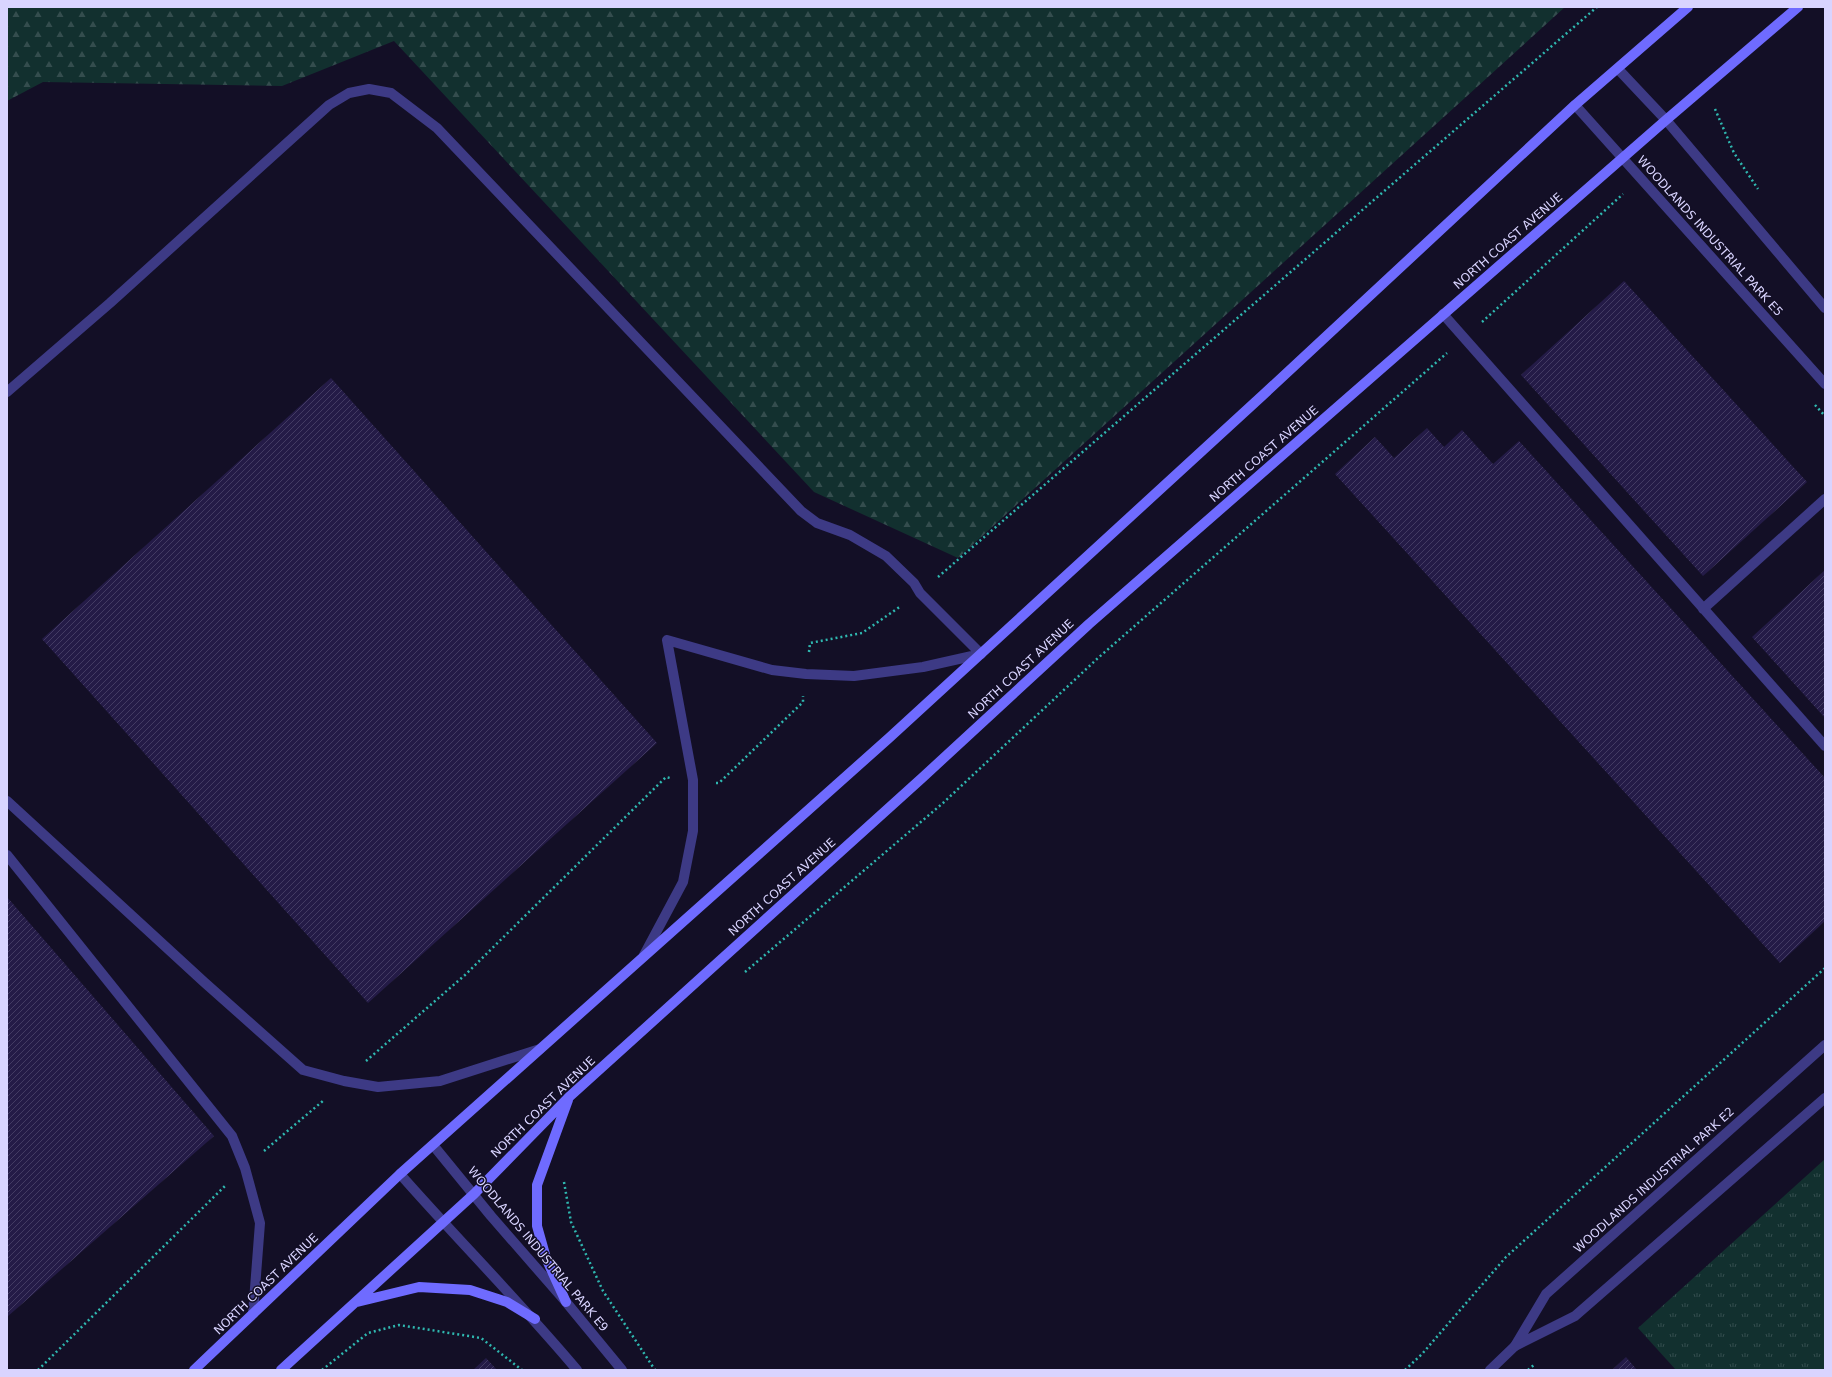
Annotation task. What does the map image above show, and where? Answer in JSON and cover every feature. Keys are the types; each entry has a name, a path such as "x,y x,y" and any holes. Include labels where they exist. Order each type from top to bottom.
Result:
{"main road":[{"name":"NORTH COAST AVENUE","path":"194,1370 400,1174 981,654 1575,105 1688,7"},
{"name":"NORTH COAST AVENUE","path":"280,1370 474,1194 569,1097 916,784 1089,624 1666,120 1798,7"},
{"path":"566,1302 546,1258 537,1226 537,1185 569,1097"},
{"path":"355,1303 419,1287 470,1290 507,1302 534,1319"}],"street":[{"path":"1618,69 1666,120 1825,308"},
{"path":"7,392 110,303 329,105 349,93 368,89 391,92 437,128 801,511 817,523 850,535 886,556 914,583 920,593 981,654"},
{"name":"WOODLANDS INDUSTRIAL PARK E5","path":"1575,105 1825,384"},
{"path":"1444,314 1825,746"},
{"path":"1703,609 1825,499"},
{"path":"643,957 683,882 693,831 693,780 667,640 772,670 806,674 854,676 923,667 981,654"},
{"path":"7,801 204,982 303,1070 344,1081 378,1087 440,1081 540,1049"},
{"path":"7,855 232,1136 244,1168 260,1223 253,1314"},
{"name":"WOODLANDS INDUSTRIAL PARK E2","path":"1490,1370 1515,1346 1546,1294 1825,1045"},
{"name":"WOODLANDS INDUSTRIAL PARK E2","path":"1515,1346 1574,1316 1825,1098"},
{"name":"WOODLANDS INDUSTRIAL PARK E9","path":"433,1144 622,1370"},
{"path":"400,1174 443,1223 534,1319 577,1370"}],"path":[{"path":"1714,107 1734,153 1759,192"},
{"path":"739,977 943,803 1098,658 1464,338 1624,192"},
{"path":"1405,1370 1422,1354 1506,1257 1825,968"},
{"path":"563,1176 571,1222 603,1291 655,1370"},
{"path":"322,1370 368,1333 399,1324 482,1338 522,1370"}],"green space":[{"path":"7,7 1565,7 958,558 814,492 394,41 282,86 43,82 7,101"},
{"path":"1825,1159 1825,1370 1676,1370 1638,1328"}],"building":[{"path":"1624,281 1807,482 1703,576 1521,375"},
{"path":"331,378 657,743 368,1003 42,639"},
{"path":"1427,428 1444,447 1462,430 1493,464 1519,441 1825,778 1825,921 1780,963 1335,474 1375,437 1394,458"},
{"path":"1825,570 1825,718 1752,637"},
{"path":"7,897 214,1136 7,1317"},
{"path":"1626,1357 1637,1370 1612,1370"},
{"path":"486,1358 497,1370 473,1370"}]}
